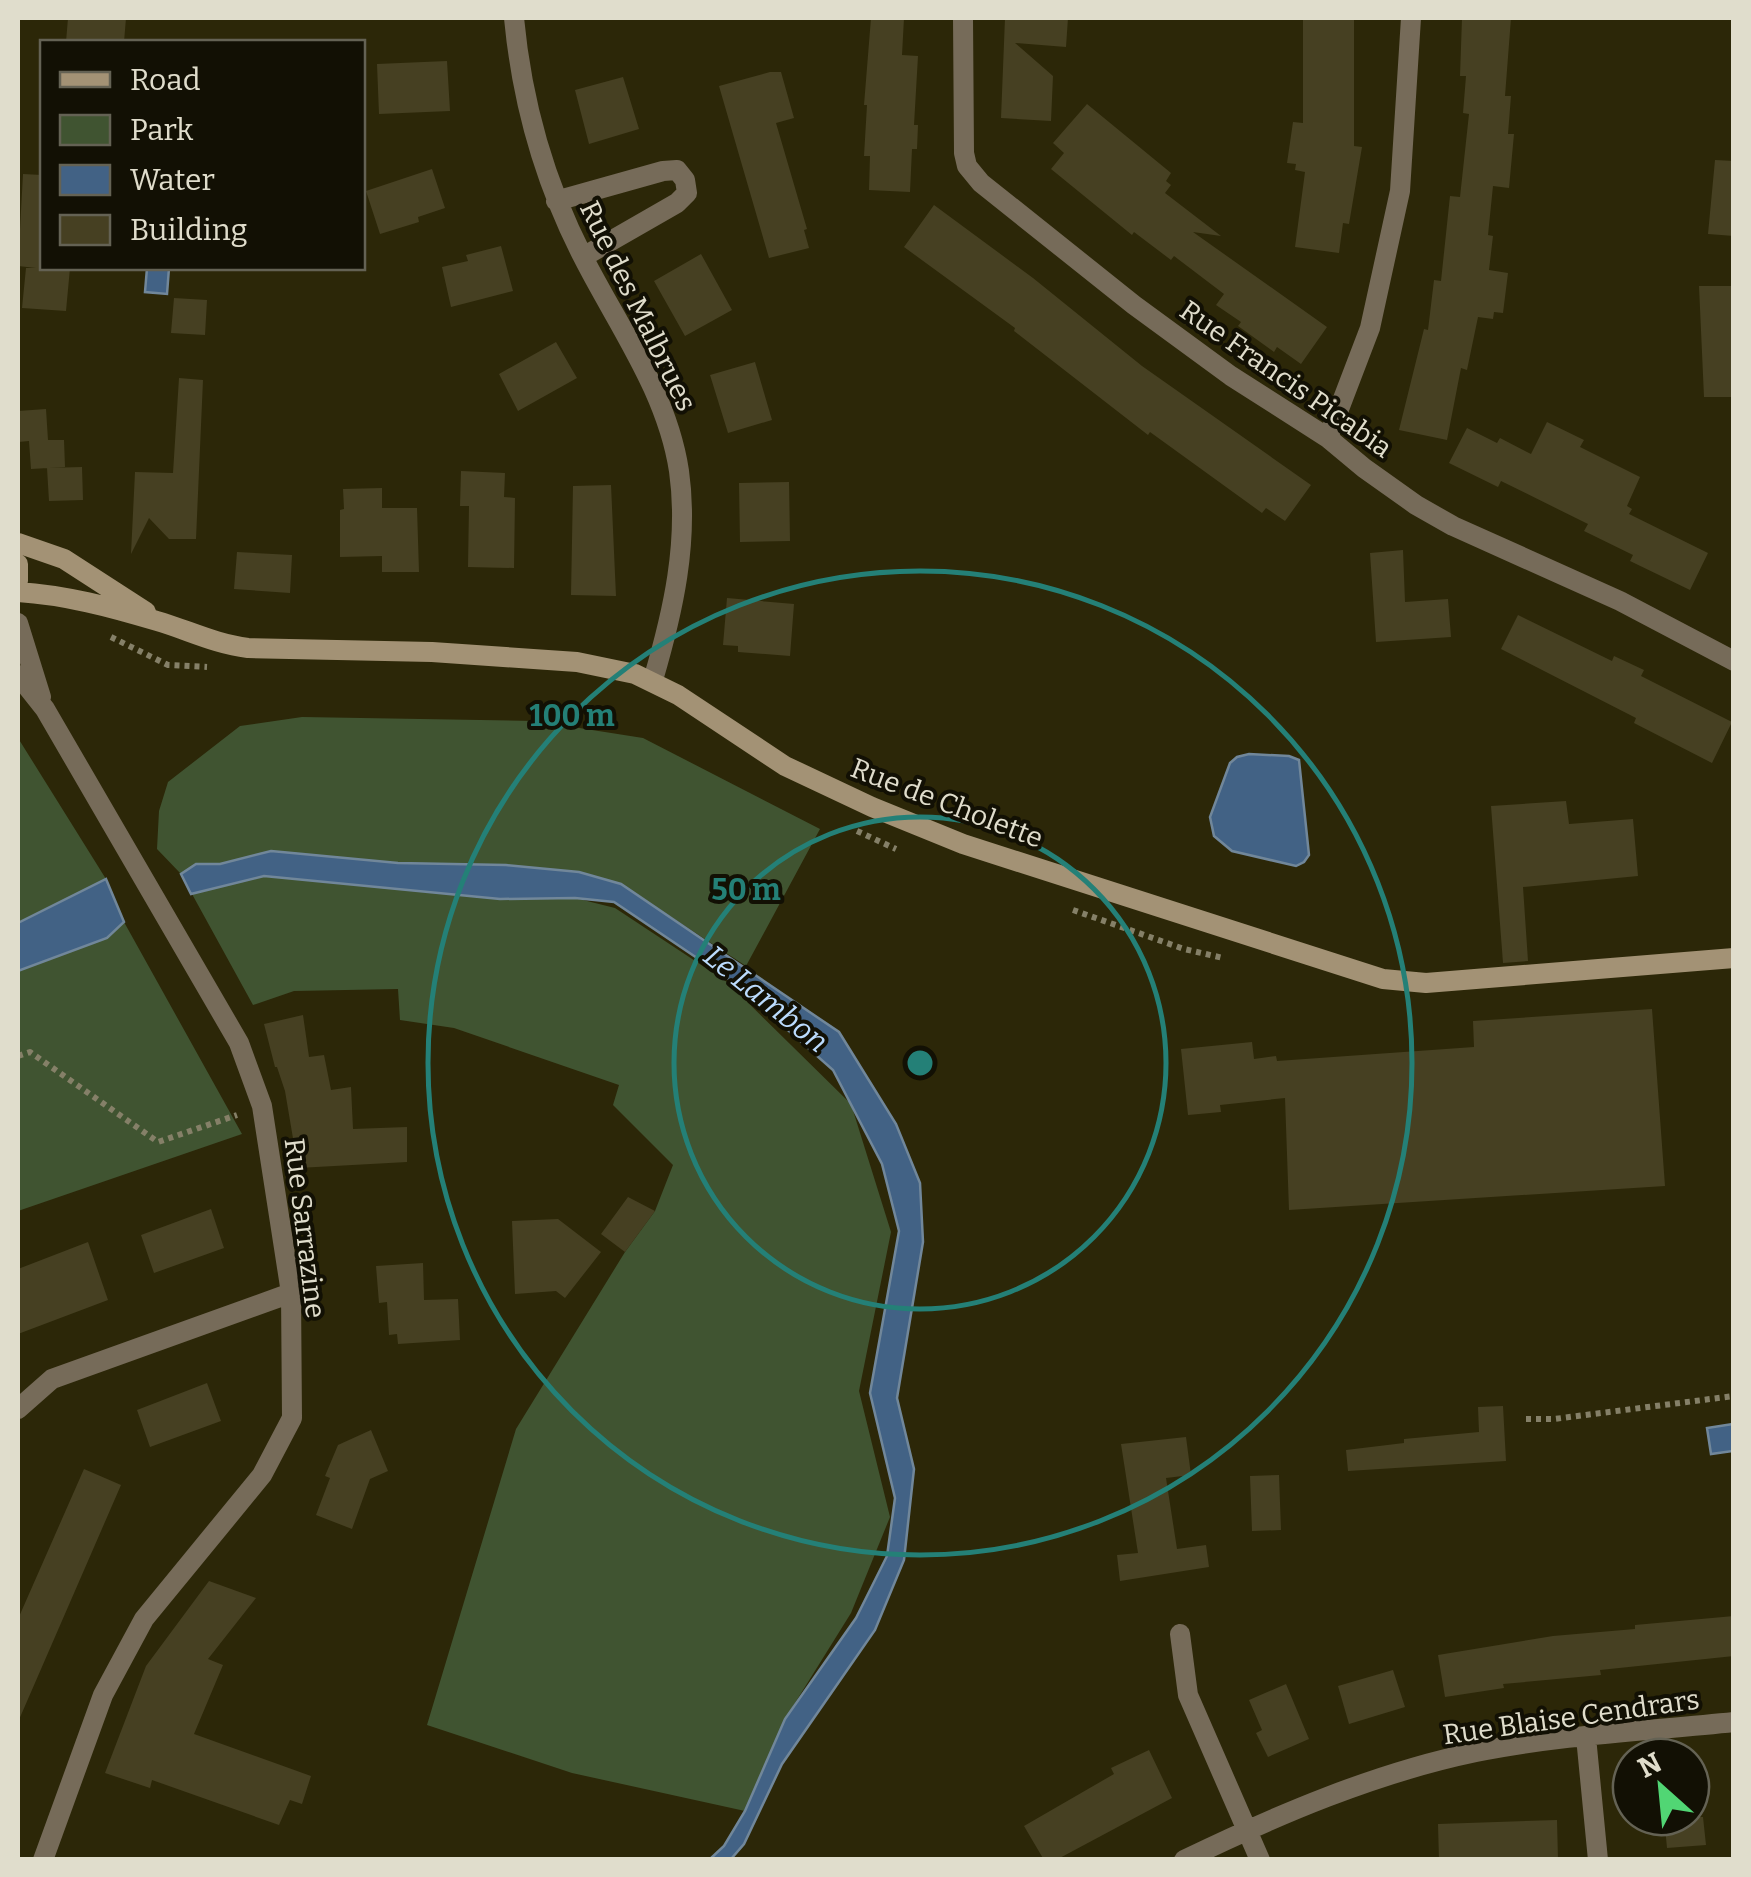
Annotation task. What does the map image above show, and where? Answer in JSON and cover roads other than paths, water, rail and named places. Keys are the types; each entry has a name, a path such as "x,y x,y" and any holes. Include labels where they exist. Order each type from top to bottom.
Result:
{"street":[{"name":"Rue des Malbrues","path":"514,18 527,112 556,201 658,399 679,469 680,553 673,609 653,680"},
{"name":"Rue Francis Picabia","path":"963,18 964,153 973,175 1134,306 1452,526 1620,601 1734,661"},
{"path":"1328,438 1370,328 1400,191 1412,18"},
{"path":"556,201 663,170 676,170 685,180 686,194 677,204 583,258"},
{"name":"Rue de Cholette","path":"18,543 64,559 160,622"},
{"path":"18,564 18,582"},
{"name":"Rue de Cholette","path":"18,592 74,598 160,622 221,645 432,652 614,668 653,680 786,766 945,837 1383,980 1426,983 1734,958"},
{"name":"Rue Sarrazine","path":"18,622 45,709"},
{"name":"Rue Sarrazine","path":"18,676 45,709 239,1043 262,1106 290,1293 292,1418 262,1474 144,1619 103,1694 43,1860"},
{"path":"18,1409 52,1379 290,1293"},
{"path":"1180,1634 1188,1695 1260,1860"},
{"name":"Rue Blaise Cendrars","path":"1184,1860 1248,1829 1368,1782 1476,1752 1734,1722"},
{"path":"1586,1737 1598,1860"}],"water":[{"path":"147,270 169,270 167,294 145,292"},
{"path":"1249,754 1299,760 1309,855 1296,866 1232,851 1214,836 1210,817 1230,763"},
{"name":"Le Lambon","path":"271,851 398,863 506,865 579,872 621,884 839,1032 896,1124 920,1183 923,1242 897,1398 914,1469 904,1560 875,1630 782,1764 744,1844 731,1859 710,1859 724,1846 745,1811 785,1719 856,1618 887,1556 895,1498 870,1393 899,1231 882,1164 833,1070 737,985 614,902 500,899 264,876 191,894 181,874 196,864 220,864"},
{"path":"106,879 124,922 107,938 18,971 18,923"},
{"path":"1733,1424 1733,1451 1711,1454 1707,1428"}]}
